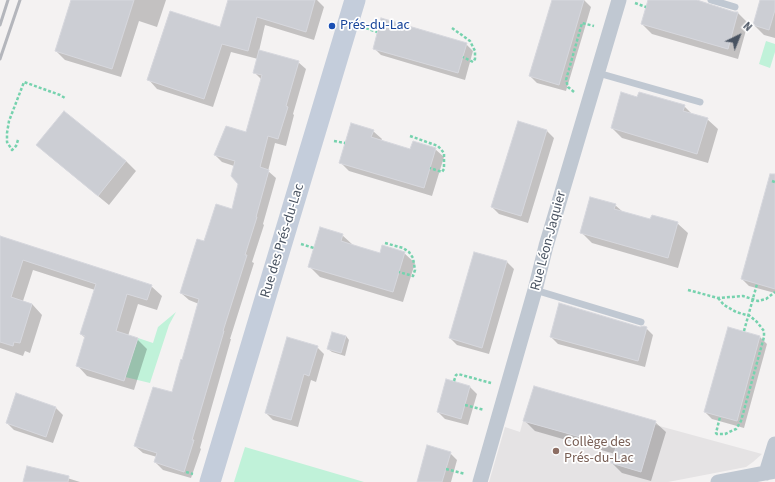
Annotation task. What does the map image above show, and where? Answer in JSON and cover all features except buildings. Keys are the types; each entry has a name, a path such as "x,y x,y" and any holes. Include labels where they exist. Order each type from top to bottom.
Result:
{"street":[{"name":"Rue des Prés-du-Lac","path":"210,482 355,0"},
{"name":"Rue Léon-Jaquier","path":"480,482 535,290 546,246 619,0"},
{"path":"718,482 771,472 775,444"}],"lane":[{"path":"711,0 735,7"},
{"path":"598,73 700,102"},
{"path":"535,290 641,322"}],"path":[{"path":"590,99 568,87 566,80 582,23 610,30"},
{"path":"362,27 377,32"},
{"path":"452,28 470,41 475,51 475,59 473,62 463,57"},
{"path":"18,140 16,146 12,150 7,142 7,133 9,121 24,82 60,94 65,98"},
{"path":"410,136 438,146 444,153 444,169 442,172 430,168"},
{"path":"330,140 345,143"},
{"path":"300,243 314,248"},
{"path":"385,243 403,248 409,252 413,258 415,270 413,276 399,272"},
{"path":"744,332 758,284"},
{"path":"688,290 718,298 743,296 758,301 766,299 775,292"},
{"path":"718,298 724,305 736,312 748,316 757,322 764,331 764,337 741,421 736,429 725,434 717,434 720,417"},
{"path":"454,381 456,375 458,374 507,387"}],"shaded area":[{"name":"Collège des Prés-du-Lac","path":"523,421 616,447 611,463 641,472 652,433 641,421 762,454 746,467 668,482 489,482 505,427 520,432"}],"green space":[{"path":"766,41 775,44 775,52 770,68 759,64"},
{"path":"176,312 169,325 150,383 125,377 138,338 153,343 158,327"},
{"path":"245,447 354,479 364,482 234,482"}],"railway":[{"path":"0,25 8,0"},
{"path":"0,59 20,0"}],"place":[{"name":"Prés-du-Lac","path":"332,26"},
{"name":"Collège des Prés-du-Lac","path":"556,451"}]}
